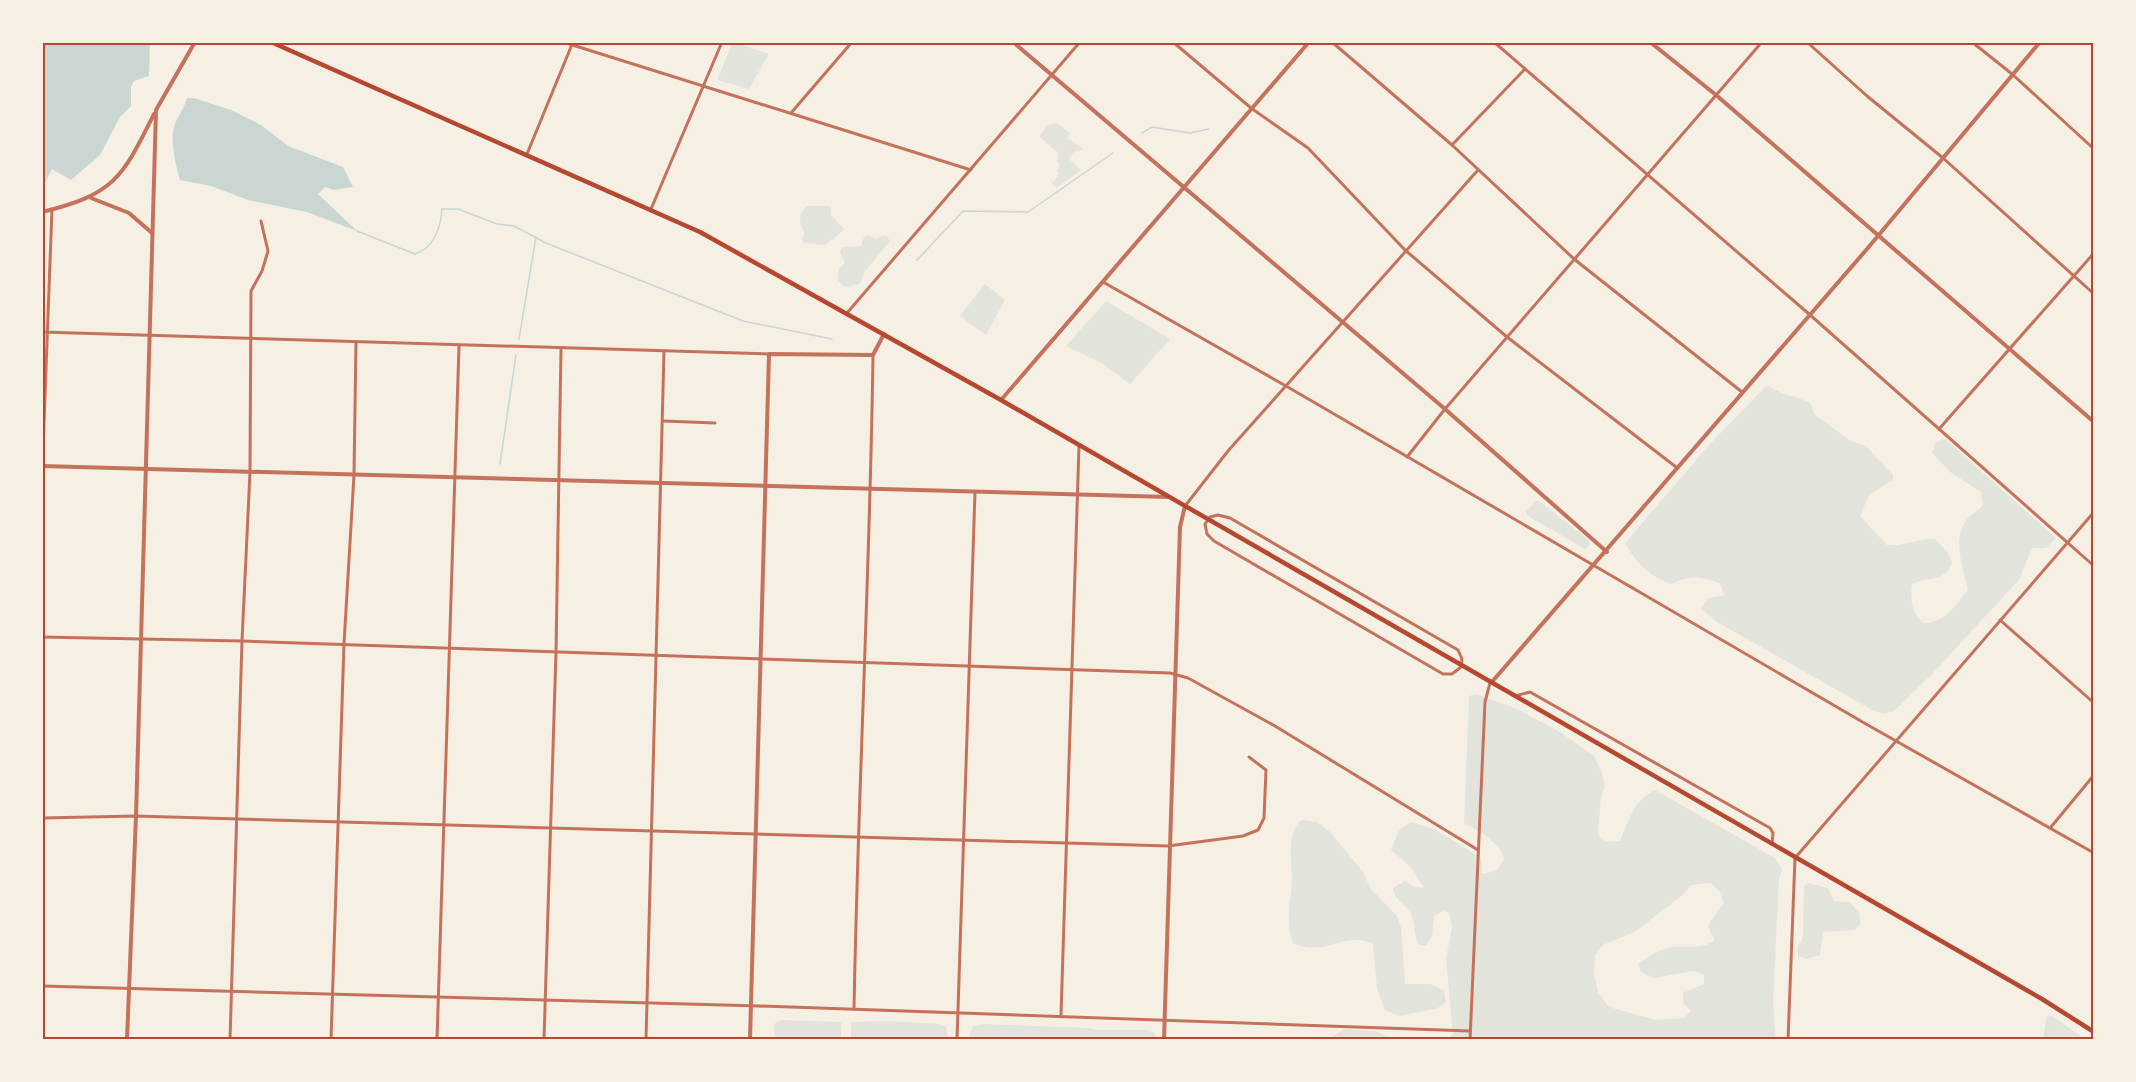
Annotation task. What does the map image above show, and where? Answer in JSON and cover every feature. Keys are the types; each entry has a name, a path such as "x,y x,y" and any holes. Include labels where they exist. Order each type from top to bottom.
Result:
{"highway":[{"path":"271,42 699,232 1001,400 1461,667 2042,999 2094,1032"}],"street":[{"path":"42,212 91,198 115,181 123,171 195,42"},
{"path":"562,42 572,43 971,170"},
{"path":"651,209 722,42"},
{"path":"791,113 852,42"},
{"path":"1013,42 1445,409 1606,552"},
{"path":"847,313 1080,42"},
{"path":"1173,42 1251,108 1308,148 1406,250 1507,337 1676,467"},
{"path":"1001,400 1309,42"},
{"path":"1332,42 1452,145 1574,259 1742,392"},
{"path":"1494,42 1809,314 2094,566"},
{"path":"1650,42 1716,95 2094,422"},
{"path":"1407,457 1445,409 1762,42"},
{"path":"1807,42 1867,96 1943,158 2094,294"},
{"path":"1972,42 2012,74 2094,149"},
{"path":"1470,1040 1485,702 1490,683 1878,236 2040,42"},
{"path":"527,154 572,43"},
{"path":"1452,145 1525,69"},
{"path":"127,1040 136,816 144,469 156,110"},
{"path":"1164,1040 1168,846 1180,527 1185,506 1228,451 1478,170"},
{"path":"91,198 129,213 152,233"},
{"path":"42,476 52,209"},
{"path":"230,1040 242,641 250,472 249,339 252,287 261,274 268,251 261,221"},
{"path":"1939,429 2094,253"},
{"path":"1103,282 2094,853"},
{"path":"42,332 561,349 873,355"},
{"path":"854,1009 857,837 872,489 873,355 884,334"},
{"path":"331,1040 344,644 354,475 356,342"},
{"path":"437,1040 459,346"},
{"path":"544,1040 556,652 561,349"},
{"path":"646,1040 658,655 664,351"},
{"path":"750,1040 769,354"},
{"path":"663,421 715,423"},
{"path":"1061,1016 1079,446"},
{"path":"42,466 1169,498"},
{"path":"957,1040 975,492"},
{"path":"1788,1040 1795,858 2094,512"},
{"path":"1218,515 1230,519 1458,650 1462,659 1461,667 1452,674 1443,674 1317,602 1214,541 1206,531 1207,519 1218,515"},
{"path":"2000,620 2094,703"},
{"path":"42,637 344,644 865,663 1073,667 1176,674 1275,726 1478,850"},
{"path":"1513,696 1530,692 1770,828 1773,833 1772,845"},
{"path":"42,818 136,816 237,818 1168,846 1243,836 1258,830 1264,818 1266,770 1249,757"},
{"path":"2051,827 2094,775"},
{"path":"42,986 751,1005 1470,1031"}],"shaded area":[{"path":"42,42 150,42 149,76 134,81 131,87 131,106 120,117 100,155 71,180 52,169 42,189"},
{"path":"733,42 769,54 749,89 717,80"},
{"path":"187,98 194,98 231,110 261,125 288,146 343,167 353,187 334,190 325,187 318,194 357,231 307,212 248,200 211,186 180,180 175,160 173,129"},
{"path":"1057,123 1070,133 1068,138 1083,149 1074,152 1069,159 1081,170 1056,188 1051,181 1054,182 1059,172 1057,171 1060,165 1057,161 1058,153 1039,136 1048,125"},
{"path":"807,206 831,206 831,215 844,229 826,245 804,243 802,239 805,234 800,216"},
{"path":"868,235 875,239 886,235 890,241 865,271 860,284 845,287 838,281 839,269 845,263 840,252 842,247 861,246 864,237"},
{"path":"985,284 1005,300 986,335 960,316"},
{"path":"1106,301 1170,339 1130,384 1102,363 1066,346"},
{"path":"1770,386 1810,403 1815,415 1851,441 1866,446 1893,475 1893,480 1869,495 1860,516 1887,545 1935,539 1948,553 1952,563 1945,574 1912,584 1913,605 1916,615 1923,623 1943,617 1968,590 1960,555 1960,537 1966,520 1983,505 1981,492 1950,472 1932,453 1936,441 1945,439 2056,538 2046,548 2032,548 2019,580 1932,674 1894,711 1884,714 1874,711 1717,622 1701,608 1708,598 1725,595 1719,583 1695,578 1684,579 1672,584 1664,581 1644,568 1625,543 1709,445 1765,387"},
{"path":"1536,501 1585,537 1590,543 1588,547 1585,549 1528,516 1526,511"},
{"path":"1476,694 1515,708 1560,732 1594,756 1602,773 1605,787 1601,796 1598,835 1606,842 1620,841 1637,805 1655,790 1775,858 1782,870 1779,879 1773,1004 1776,1040 1441,1040 1453,1035 1446,958 1452,927 1449,913 1443,911 1434,916 1432,936 1426,946 1419,945 1412,916 1397,898 1393,888 1405,881 1414,887 1424,888 1411,867 1391,850 1399,830 1411,822 1436,830 1481,858 1482,874 1496,871 1504,859 1494,843 1464,823 1469,696","holes":["1711,883 1719,891 1724,902 1708,927 1715,941 1698,946 1663,949 1638,964 1641,972 1654,978 1694,971 1704,975 1704,984 1683,993 1683,1003 1691,1011 1684,1018 1656,1020 1609,1007 1598,992 1594,974 1595,955 1603,945 1636,931 1684,894 1691,885"]},
{"path":"1301,820 1317,822 1330,832 1363,872 1371,889 1397,916 1401,927 1405,984 1431,984 1444,991 1446,1002 1438,1008 1400,1016 1385,1010 1377,989 1373,944 1363,940 1353,940 1315,948 1293,943 1289,919 1292,879 1291,848 1293,833"},
{"path":"1809,883 1828,888 1834,901 1850,902 1860,914 1860,924 1855,930 1823,932 1820,955 1806,959 1798,956 1797,949 1803,937 1804,886"},
{"path":"2047,1015 2052,1016 2086,1040 2043,1040"},
{"path":"781,1020 841,1022 841,1040 775,1040 774,1024"},
{"path":"889,1021 939,1024 946,1027 948,1040 851,1040 851,1022"},
{"path":"984,1024 1098,1030 1148,1030 1155,1033 1155,1040 968,1040 973,1026"},
{"path":"1344,1029 1376,1031 1392,1040 1331,1040"}],"waterway":[{"path":"1142,133 1152,127 1190,133 1209,129"},
{"path":"917,260 963,211 1028,212 1113,153"},
{"path":"357,231 415,254 432,242 440,223 442,209 458,209 497,224 514,226 546,243 743,321 832,339"},
{"path":"519,339 536,237"},
{"path":"500,464 516,355"}]}
